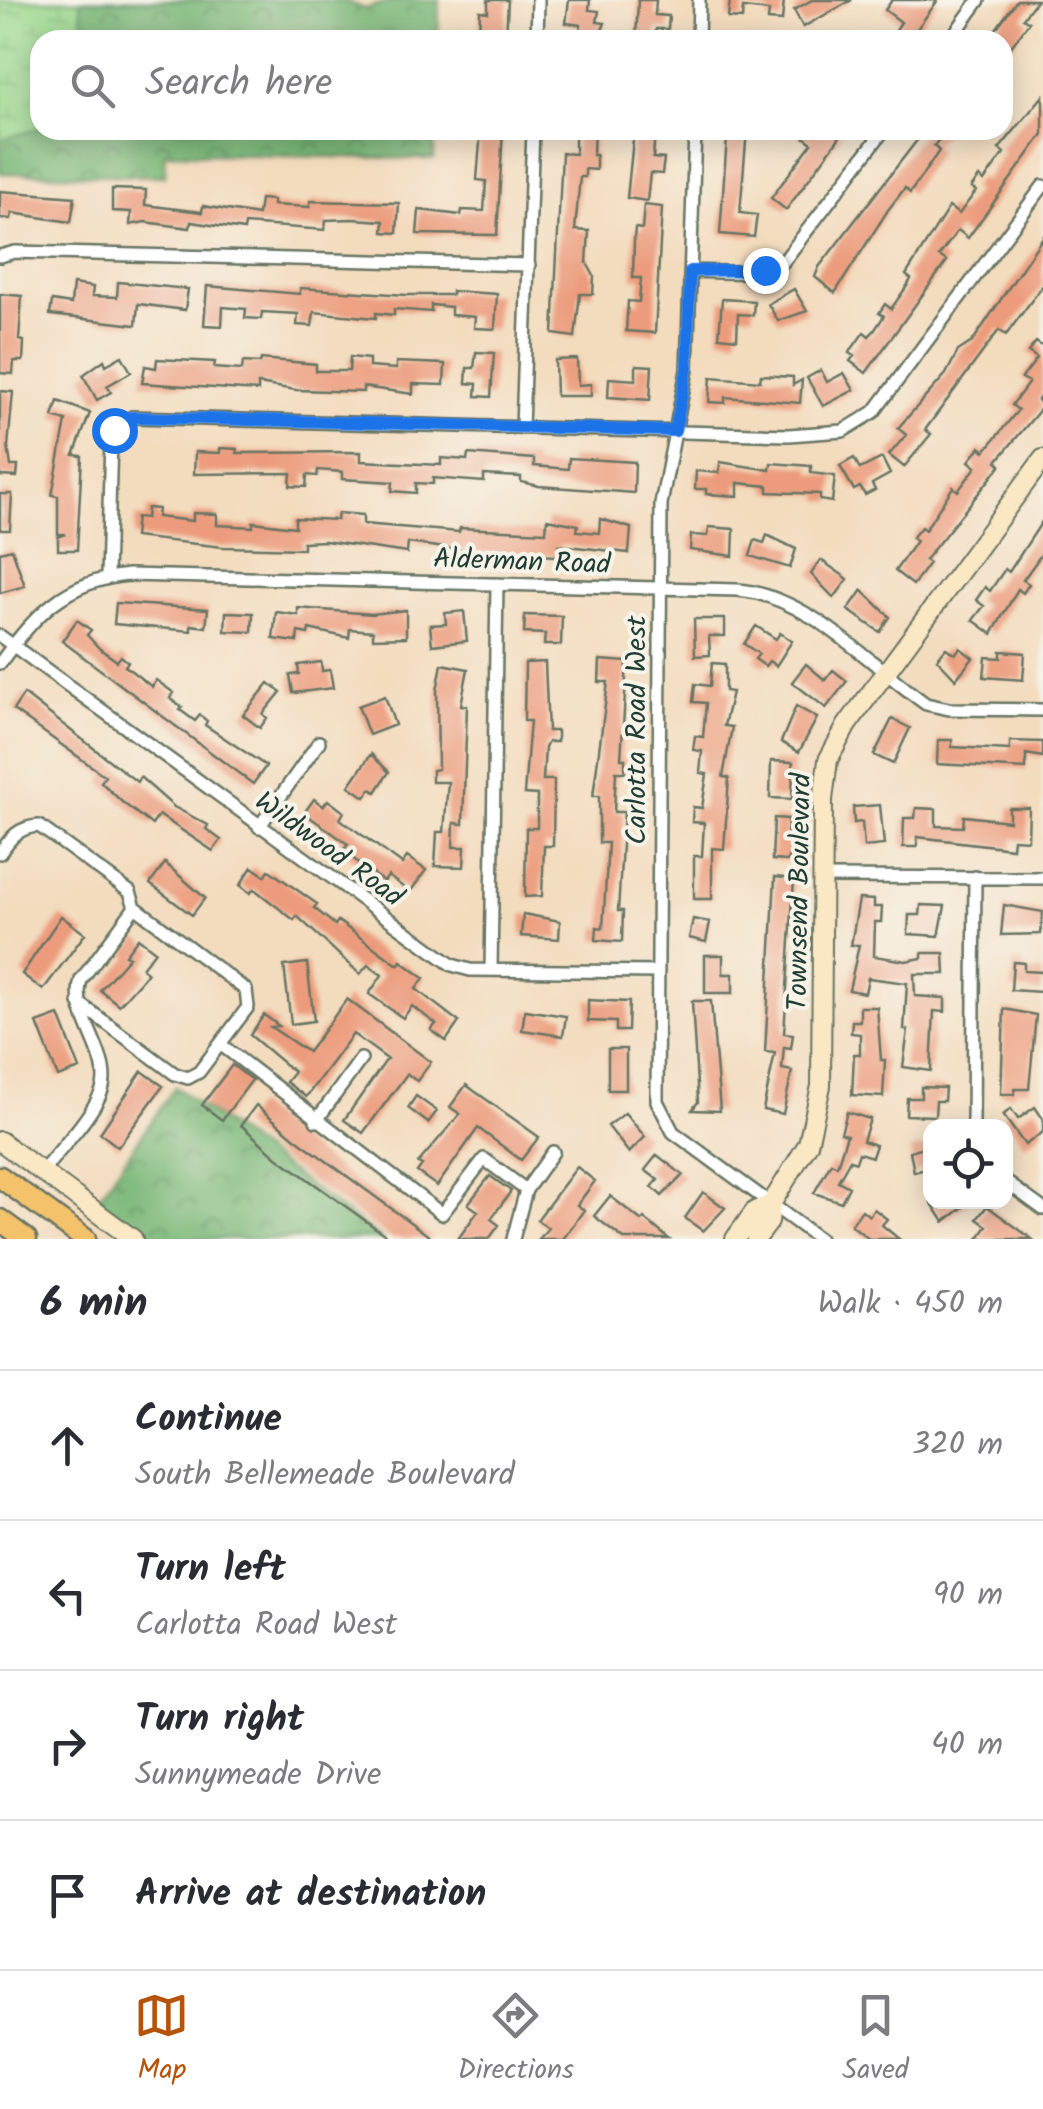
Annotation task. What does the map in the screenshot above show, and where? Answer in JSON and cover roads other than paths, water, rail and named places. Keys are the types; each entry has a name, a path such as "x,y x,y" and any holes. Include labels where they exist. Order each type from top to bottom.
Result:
{"highway":[{"path":"0,1176 85,1239"},
{"path":"0,1220 26,1239"}],"street":[{"path":"536,30 538,0"},
{"path":"698,30 700,0"},
{"path":"957,30 979,0"},
{"path":"522,428 534,140"},
{"name":"Carlotta Road West","path":"695,140 687,370 662,485 657,1101 672,1132 771,1204"},
{"path":"690,271 765,270 782,262 796,250 877,140"},
{"path":"107,576 111,440 122,421 132,417 789,436 843,431 874,412 892,392 1043,186"},
{"path":"0,256 15,252 529,265"},
{"name":"Townsend Boulevard","path":"756,1239 769,1222 771,1204 808,1144 822,1086 828,760 885,674 1043,459"},
{"name":"Alderman Road","path":"0,663 49,602 70,589 107,576 660,589 771,596 800,611 937,708 1043,710"},
{"path":"491,970 498,584"},
{"name":"Wildwood Road","path":"0,636 452,966 658,972"},
{"path":"259,827 320,742"},
{"path":"0,852 12,835 26,826 39,826 130,892 135,908 246,990 248,1007 199,1072 188,1078 175,1074 80,1003"},
{"path":"823,877 1043,878"},
{"path":"973,1119 975,878"},
{"path":"42,1172 100,1095 104,1081 80,1003 81,980 135,908"},
{"path":"220,1044 442,1214 484,1159 526,1190"},
{"path":"316,1121 361,1059"},
{"path":"0,1141 133,1239"},
{"path":"513,1239 526,1190 553,1152"},
{"path":"1013,1187 1043,1210"},
{"path":"771,1204 819,1239"},
{"name":"Townsend Boulevard","path":"735,1239 755,1211 771,1204"}]}
